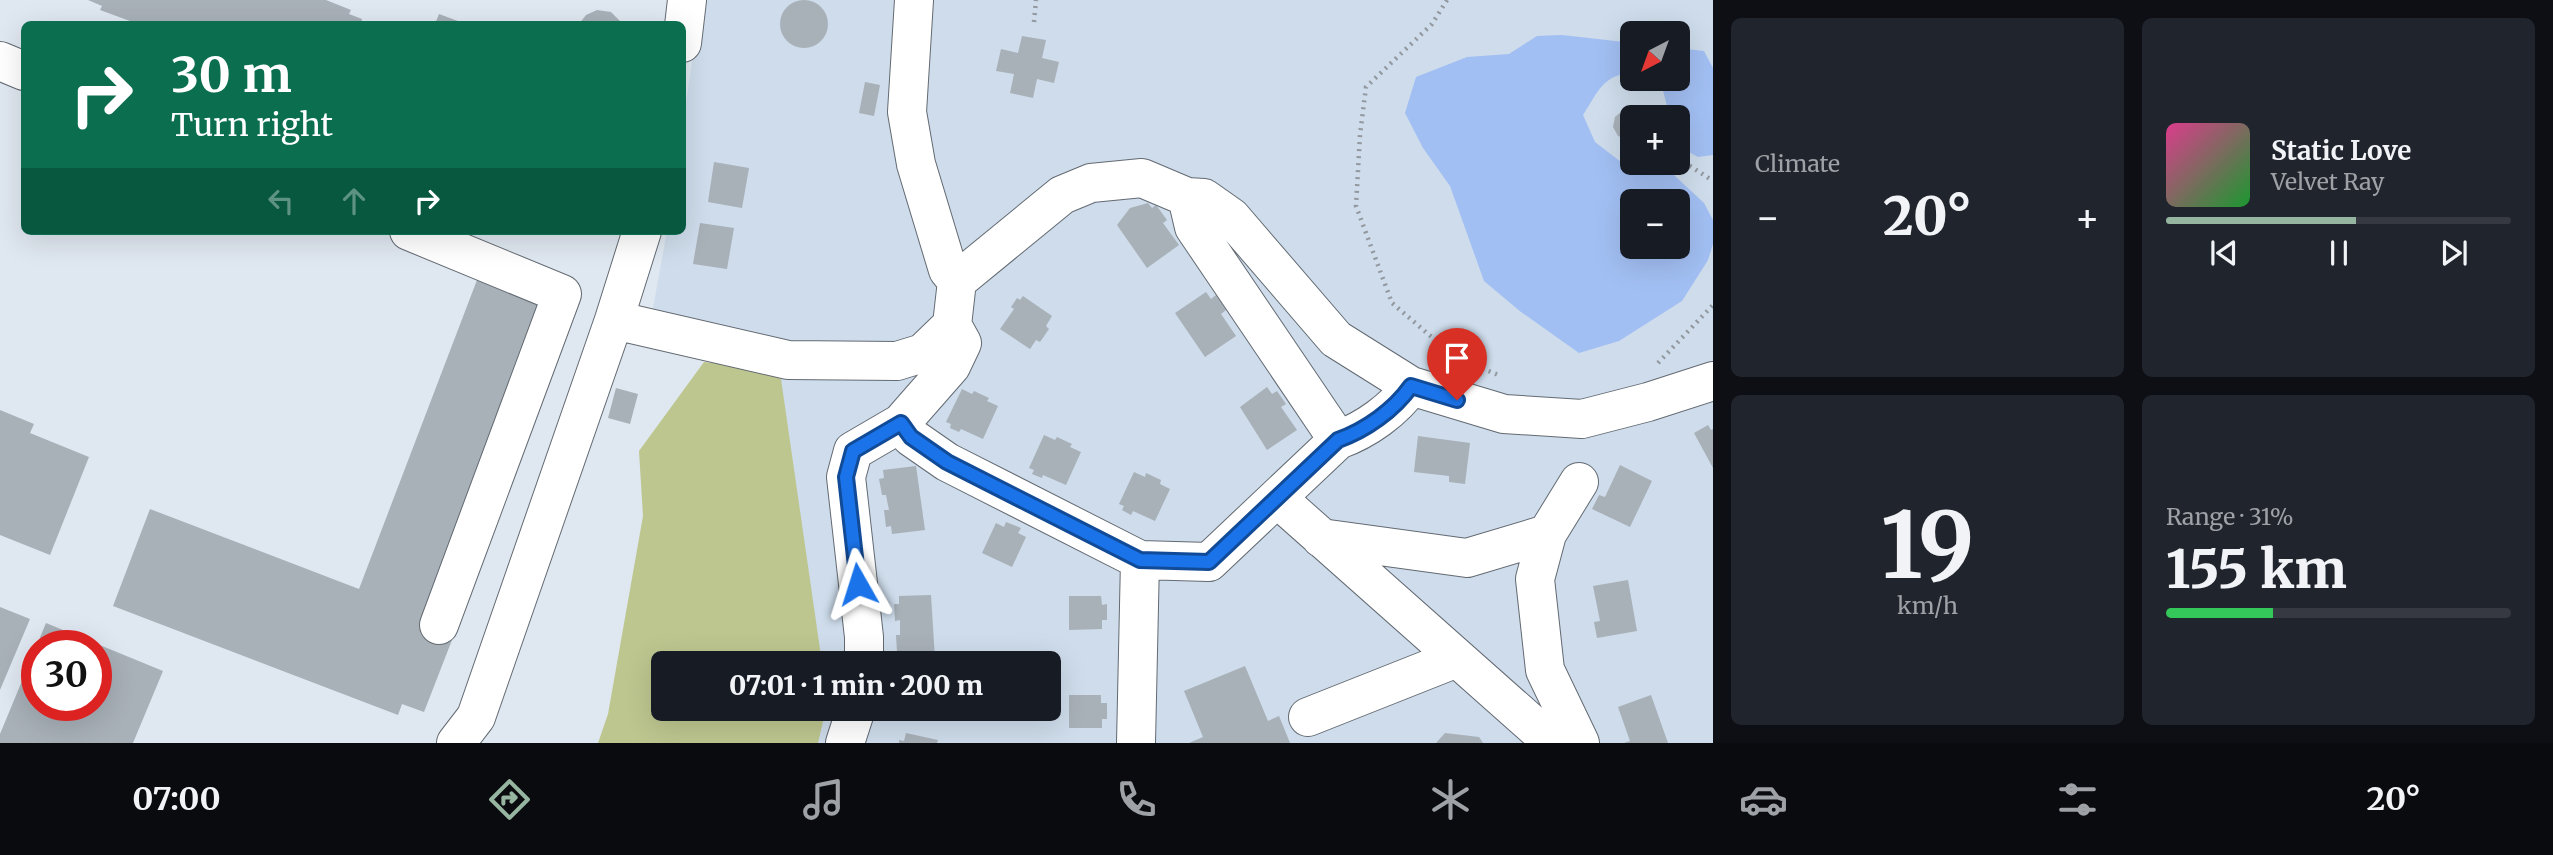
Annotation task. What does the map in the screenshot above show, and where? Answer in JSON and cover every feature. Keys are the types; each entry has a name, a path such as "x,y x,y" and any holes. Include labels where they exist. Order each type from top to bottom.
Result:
{"street":[{"path":"685,21 687,0"},
{"path":"864,651 846,477 853,451 901,423 951,366 962,343 953,325 957,281 948,270 916,164 906,112 914,0"},
{"path":"0,61 21,70"},
{"path":"957,281 1062,195 1091,183 1142,178 1187,197 1204,198 1231,217 1336,339 1411,386 1504,414 1583,419 1713,381"},
{"path":"1187,197 1194,227 1338,440"},
{"path":"419,235 562,295 439,625"},
{"path":"456,743 477,717 641,235"},
{"path":"614,320 788,360 897,361 923,353 953,325"},
{"path":"901,423 911,437 947,462 1140,560 1209,562 1338,440 1355,434 1401,401 1411,386"},
{"path":"1579,482 1547,534 1535,579 1545,670 1580,743"},
{"path":"1278,499 1553,743"},
{"path":"1321,538 1467,558 1547,534"},
{"path":"1136,743 1140,560"},
{"path":"1308,717 1457,658"},
{"path":"845,743 852,721"}],"path":[{"path":"1034,22 1037,0"},
{"path":"1447,0 1432,24 1366,87 1356,206 1392,303 1456,358 1506,378"},
{"path":"1690,166 1713,181"},
{"path":"1650,372 1713,305"}],"shaded area":[{"path":"701,0 1713,0 1713,743 666,743 672,721 1061,721 1061,651 695,651 791,346 652,314 666,235 686,235 686,102"}],"green space":[{"path":"704,362 755,368 781,379 820,651 651,651 651,721 823,721 818,743 598,743 608,714 643,516 639,451"}],"water":[{"path":"1562,35 1620,42 1620,75 1602,86 1583,115 1595,142 1620,161 1620,175 1674,175 1689,189 1620,189 1620,259 1690,259 1690,190 1704,203 1713,220 1713,244 1708,260 1682,301 1619,341 1579,353 1521,312 1484,281 1450,186 1423,148 1405,113 1416,77 1467,57 1509,54 1537,36"},
{"path":"1690,49 1704,51 1713,68 1713,155 1698,157 1690,153 1690,105 1667,105 1663,91 1690,91"}],"building":[{"path":"88,0 326,0 351,10 349,14 362,19 130,21 100,10 102,6"},
{"path":"804,0 821,7 828,24 821,41 804,48 787,41 780,24 787,7"},
{"path":"597,10 611,12 620,21 581,21 586,15"},
{"path":"439,14 458,21 436,21"},
{"path":"1022,36 1046,40 1042,58 1059,62 1054,83 1037,79 1033,98 1010,93 1014,74 996,71 1001,49 1018,53"},
{"path":"865,82 880,85 874,116 859,113"},
{"path":"1620,113 1620,137 1613,127 1615,117"},
{"path":"714,162 749,168 742,208 708,202"},
{"path":"1148,203 1152,208 1156,205 1167,220 1163,223 1179,245 1147,268 1117,225 1130,208"},
{"path":"700,223 734,228 727,269 693,264"},
{"path":"477,280 553,310 430,632 452,640 424,712 402,704 398,715 113,606 150,509 359,589"},
{"path":"1206,292 1211,299 1216,295 1226,310 1221,314 1236,336 1205,357 1175,313"},
{"path":"1023,296 1052,316 1046,326 1049,329 1040,342 1036,340 1030,349 1000,329 1014,309 1011,307 1017,298 1020,300"},
{"path":"1267,387 1272,394 1277,391 1286,404 1281,407 1297,430 1267,450 1240,407"},
{"path":"616,388 638,394 630,424 608,418"},
{"path":"962,389 989,398 987,401 998,406 983,439 961,429 959,432 950,428 951,424 946,422"},
{"path":"0,410 34,424 30,433 89,457 50,555 0,535"},
{"path":"1708,425 1713,429 1713,468 1694,433"},
{"path":"1044,435 1055,440 1057,437 1081,452 1066,485 1043,475 1042,478 1032,474 1034,470 1029,468"},
{"path":"1418,436 1470,443 1465,484 1449,482 1449,476 1414,472"},
{"path":"1620,465 1652,481 1630,527 1592,509 1599,495 1605,497"},
{"path":"916,466 925,530 892,534 891,526 886,527 884,510 889,510 879,479 884,478 883,470"},
{"path":"1134,472 1145,477 1146,473 1161,480 1160,484 1170,489 1155,521 1133,511 1131,515 1122,510 1124,506 1119,504"},
{"path":"1006,522 1021,528 1018,533 1026,537 1012,567 982,553 996,523 1004,527"},
{"path":"1628,580 1637,631 1597,638 1594,622 1600,621 1593,586"},
{"path":"931,595 934,651 897,651 896,635 900,635 900,620 895,621 894,604 899,604 899,596"},
{"path":"1069,596 1101,596 1102,605 1107,604 1107,620 1102,620 1102,629 1069,630"},
{"path":"0,607 30,619 25,630 21,630 21,640 0,690"},
{"path":"46,623 63,630 43,630"},
{"path":"112,650 163,671 133,743 0,743 0,734 21,683 21,721 112,721"},
{"path":"1245,666 1268,721 1279,716 1290,743 1189,743 1203,737 1184,691"},
{"path":"1069,695 1101,695 1101,703 1107,703 1107,719 1102,719 1102,728 1069,728"},
{"path":"1651,695 1668,743 1624,743 1630,741 1618,707"},
{"path":"906,733 938,740 937,743 899,743 899,740 904,741"},
{"path":"1445,733 1479,737 1483,743 1436,743"}],"route":[{"path":"858,584 846,477 853,451 901,423 911,437 947,462 1140,560 1209,562 1338,440 1355,434 1401,401 1411,386 1457,400"}]}
